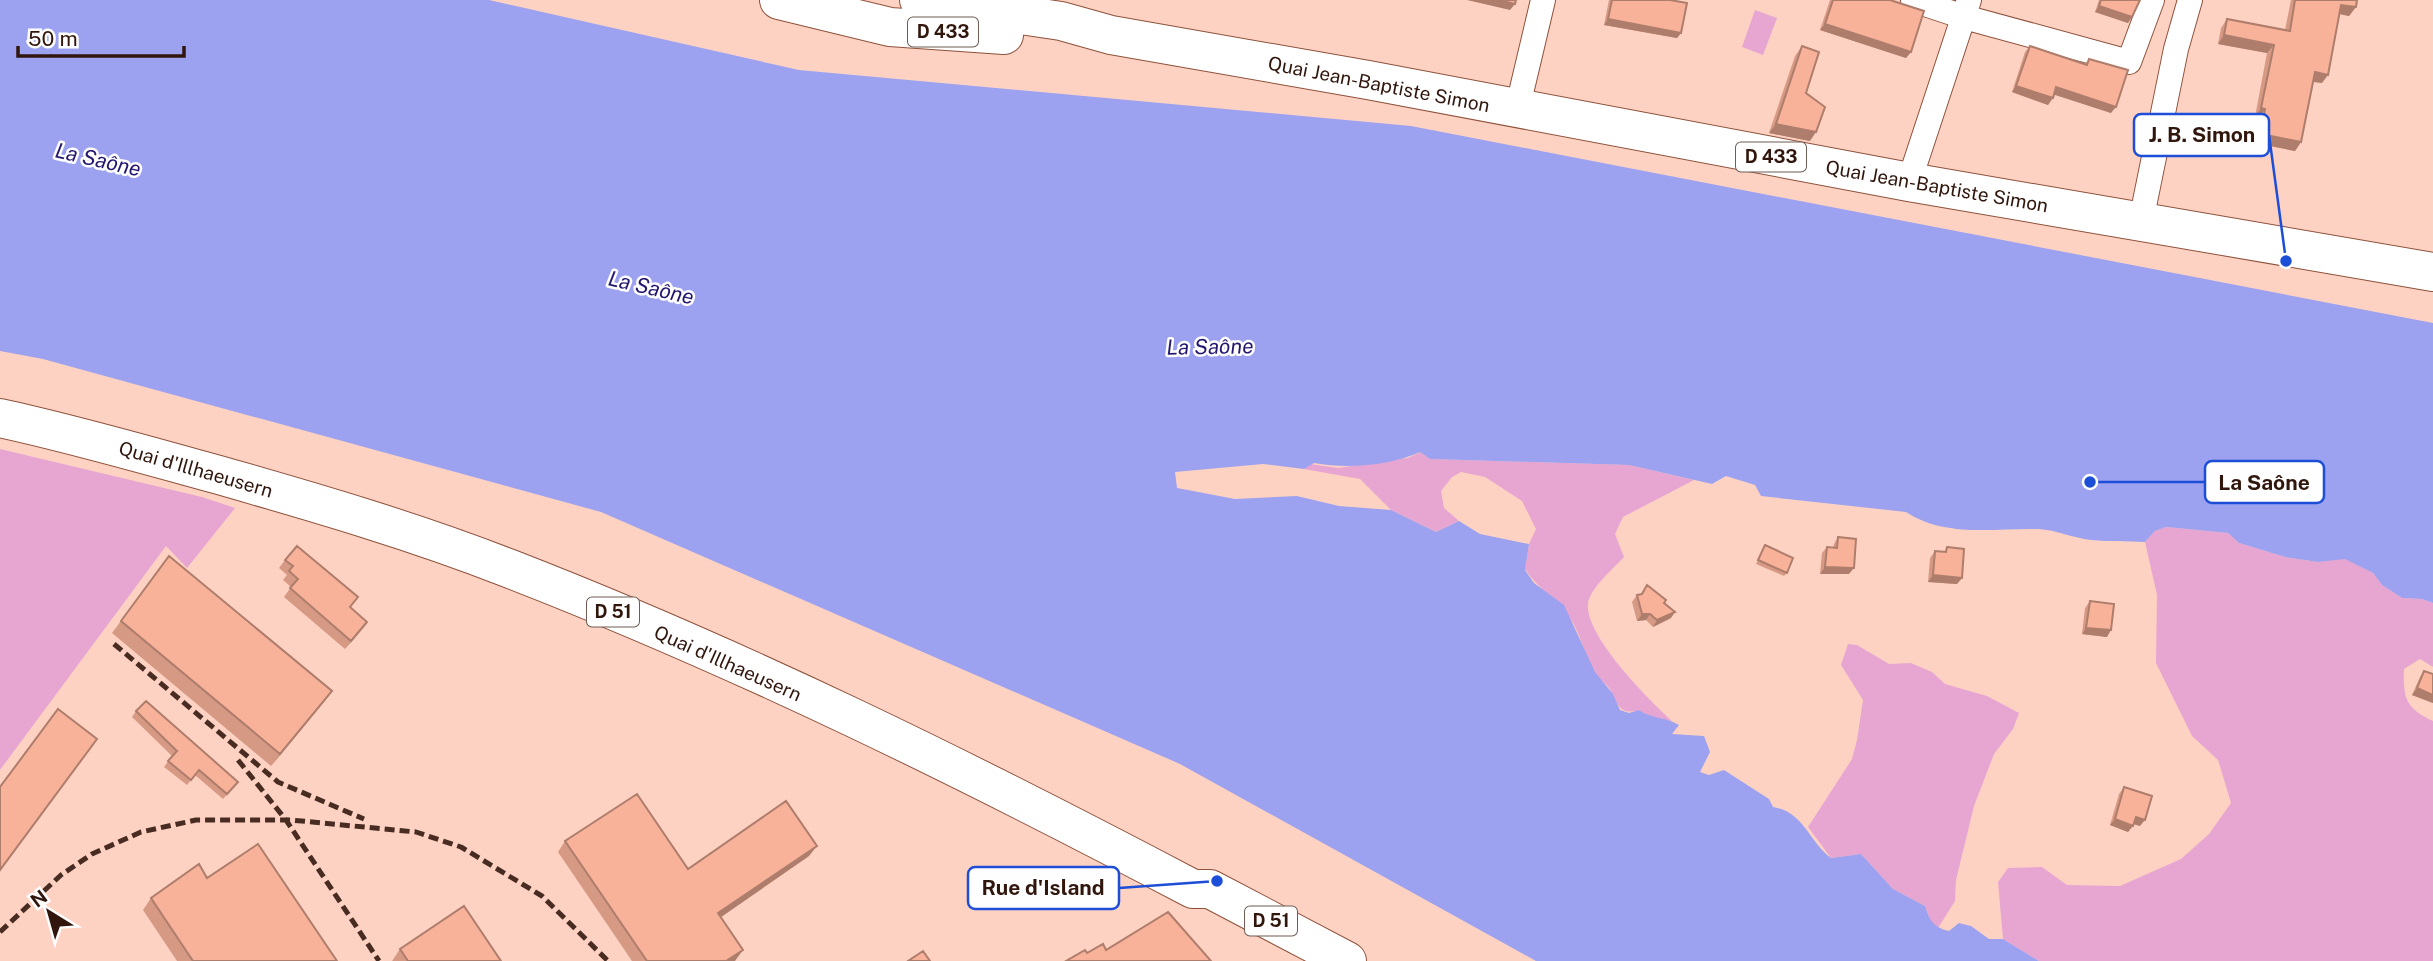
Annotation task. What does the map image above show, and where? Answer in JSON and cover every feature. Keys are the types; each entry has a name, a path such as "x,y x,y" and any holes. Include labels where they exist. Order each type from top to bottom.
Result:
{"main road":[{"name":"Quai Jean-Baptiste Simon","path":"779,0 1061,21 1111,36 1909,182 2433,272"},
{"name":"Quai d'Illhaeusern","path":"0,418 65,432 357,514 508,568 670,635 909,746 1193,889 1203,902 1316,961"},
{"name":"Quai d'Illhaeusern","path":"1193,889 1210,889 1347,961"}],"street":[{"path":"1517,110 1543,0"},
{"path":"1913,0 1967,9 2129,62 2152,0"},
{"path":"2141,221 2176,48 2190,0"},
{"path":"1909,182 1967,9"}],"shaded area":[{"path":"1755,10 1777,18 1763,55 1742,47"},
{"path":"0,449 202,497 235,508 187,568 166,546 0,770"},
{"path":"1420,452 1430,459 1629,465 1694,480 1623,517 1615,534 1624,557 1600,582 1589,599 1589,612 1594,628 1605,646 1633,682 1672,721 1651,719 1639,710 1624,711 1609,687 1597,675 1569,617 1525,569 1529,544 1536,529 1522,501 1485,477 1461,472 1452,477 1441,491 1444,508 1459,521 1436,532 1391,510 1360,479 1304,469 1310,464 1338,468 1408,458"},
{"path":"2166,527 2228,533 2239,543 2285,557 2318,562 2345,558 2373,573 2382,585 2402,598 2422,599 2433,603 2433,667 2420,659 2404,669 2404,679 2406,695 2412,707 2433,721 2433,961 2039,961 2003,939 1998,882 2008,868 2042,867 2067,885 2120,886 2181,859 2209,834 2231,803 2218,760 2192,736 2156,663 2157,595 2145,542 2155,531"},
{"path":"1848,644 1857,645 1889,664 1911,663 1932,672 1945,684 1987,696 2019,713 2013,729 1994,754 1974,806 1956,880 1955,901 1938,928 1930,921 1925,906 1893,889 1861,854 1831,858 1808,827 1852,759 1857,740 1863,700 1841,665"}],"water":[{"name":"La Saône","path":"0,0 489,0 799,70 1411,126 2433,323 2433,603 2422,599 2402,598 2382,585 2373,573 2345,559 2318,562 2285,557 2239,543 2228,533 2166,527 2155,531 2145,542 2091,540 2038,529 1953,529 1921,520 1906,512 1761,496 1755,485 1726,476 1712,484 1629,465 1430,459 1420,452 1368,465 1314,463 1304,469 1263,464 1175,472 1177,488 1235,499 1297,496 1339,506 1391,510 1436,532 1459,521 1480,534 1529,544 1525,570 1534,583 1564,605 1595,672 1613,694 1620,710 1629,713 1639,710 1679,725 1672,734 1704,736 1710,752 1700,772 1709,775 1724,770 1769,799 1773,807 1799,821 1831,858 1861,854 1893,889 1925,906 1939,928 1949,931 1959,923 1971,926 1989,939 2003,939 2039,961 1536,961 1180,764 601,512 43,359 0,351"}],"building":[{"path":"1499,0 1516,0 1515,4"},
{"path":"1612,0 1670,0 1687,3 1681,33 1608,19"},
{"path":"1833,0 1890,0 1924,11 1911,52 1825,24"},
{"path":"2101,0 2140,0 2132,17 2099,6"},
{"path":"2295,0 2357,0 2356,7 2341,5 2328,75 2315,72 2301,142 2261,134 2265,109 2261,108 2274,45 2224,35 2227,19 2290,31"},
{"path":"1802,46 1819,52 1806,93 1825,107 1816,132 1776,124"},
{"path":"2030,46 2087,65 2089,59 2128,70 2116,107 2056,87 2053,98 2016,86"},
{"path":"1838,537 1856,539 1854,568 1825,567 1827,547 1837,548"},
{"path":"1765,545 1793,558 1787,573 1758,560"},
{"path":"297,546 358,597 350,607 367,622 351,641 290,588 298,579 289,571 293,566 285,560"},
{"path":"1947,547 1964,549 1962,578 1933,575 1935,551 1946,552"},
{"path":"169,556 332,691 280,754 121,621"},
{"path":"1647,585 1666,600 1664,603 1675,612 1657,620 1650,614 1642,614 1637,595 1642,594"},
{"path":"2090,601 2114,604 2111,630 2086,628"},
{"path":"2424,671 2433,674 2433,695 2417,688"},
{"path":"146,701 238,782 227,794 199,770 191,780 168,761 177,751 136,711"},
{"path":"58,709 97,739 0,870 0,787"},
{"path":"2124,787 2152,796 2145,820 2136,817 2133,826 2115,819"},
{"path":"637,794 688,869 786,801 817,846 718,913 743,950 726,961 647,961 565,841"},
{"path":"258,844 337,961 193,961 151,898 199,864 207,878"},
{"path":"464,906 501,961 408,961 400,949"},
{"path":"1168,912 1211,961 1066,961 1103,944 1106,950"},
{"path":"923,951 930,961 908,961"}],"railway":[{"path":"114,644 278,782 364,819"},
{"path":"238,760 286,820 379,961"},
{"path":"0,932 61,875 92,854 141,832 196,820 291,820 416,832 461,847 542,896 608,961"}],"place":[{"name":"J. B. Simon","path":"2286,261"},
{"name":"La Saône","path":"2090,482"},
{"name":"Rue d'Island","path":"1217,881"}]}
